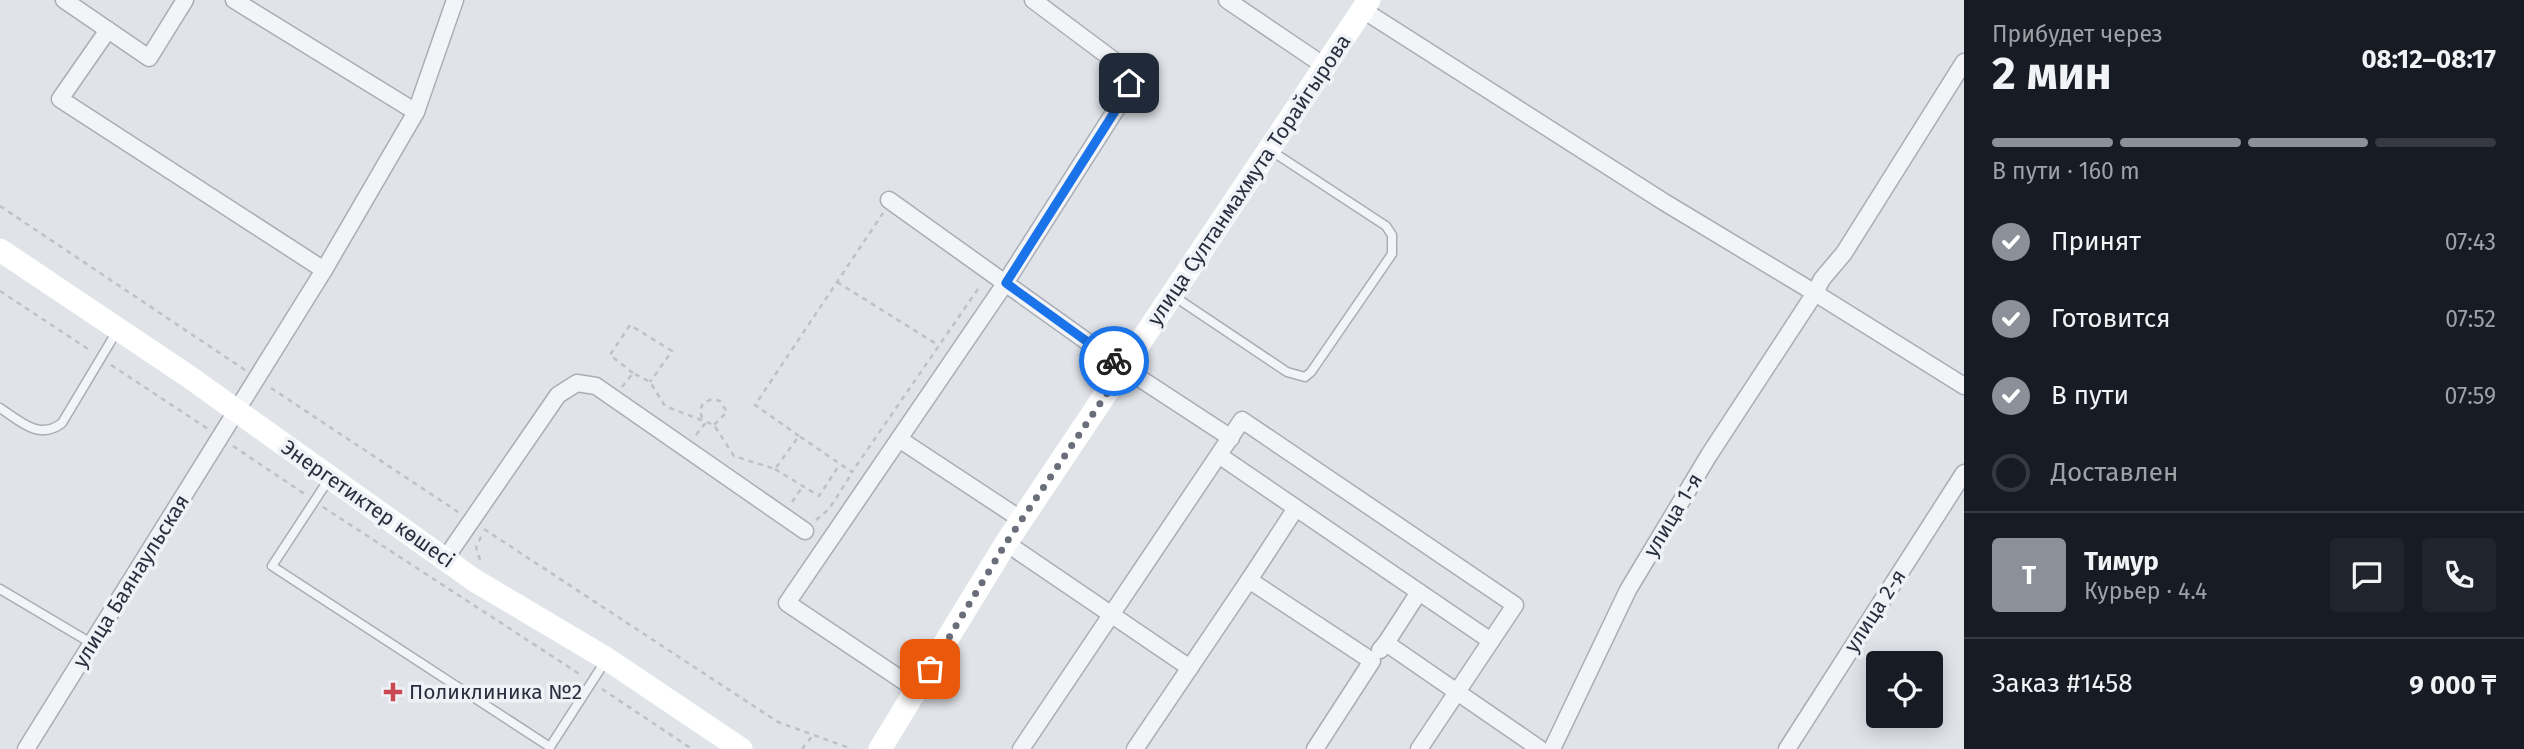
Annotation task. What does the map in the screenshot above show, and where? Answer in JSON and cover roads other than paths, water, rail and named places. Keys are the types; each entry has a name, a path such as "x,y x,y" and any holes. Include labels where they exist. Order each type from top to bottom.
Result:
{"main road":[{"name":"улица Султанмахмута Торайгырова","path":"880,749 1006,543 1366,5"},
{"name":"Энергетиктер көшесі","path":"0,250 331,476 474,580 607,659 733,747"}],"street":[{"path":"64,0 149,58 185,0"},
{"path":"234,0 416,112"},
{"name":"улица Баянаульская","path":"26,749 222,438 416,112 455,0"},
{"path":"1227,0 1326,67"},
{"path":"917,690 787,603 1004,285 1124,97 1129,83 1124,68 1038,1"},
{"path":"1366,5 1664,202 1964,386"},
{"path":"108,30 60,99 324,270"},
{"name":"улица 1-я","path":"1552,749 1628,590 1709,456 1822,279 1844,253 1964,62"},
{"path":"887,205 1231,438"},
{"path":"445,559 479,525 558,395 577,383 596,386 804,531"},
{"path":"1021,749 1242,420 1515,605 1419,749"},
{"path":"900,439 1022,520"},
{"path":"1220,456 1491,641"},
{"name":"улица 2-я","path":"1787,749 1964,473"},
{"path":"1135,749 1296,508"},
{"path":"1006,543 1190,668"},
{"path":"1249,580 1372,661"},
{"path":"1315,749 1419,592"},
{"path":"1386,643 1540,749"}],"lane":[{"path":"1172,295 1287,372 1305,377 1392,254 1392,235 1386,226 1270,150"},
{"path":"0,408 33,429 43,433 53,430 62,423 118,330"},
{"path":"331,476 271,566 550,748 607,659"},
{"path":"0,589 91,643"}],"place":[{"name":"Поликлиника №2","path":"393,692"}]}
